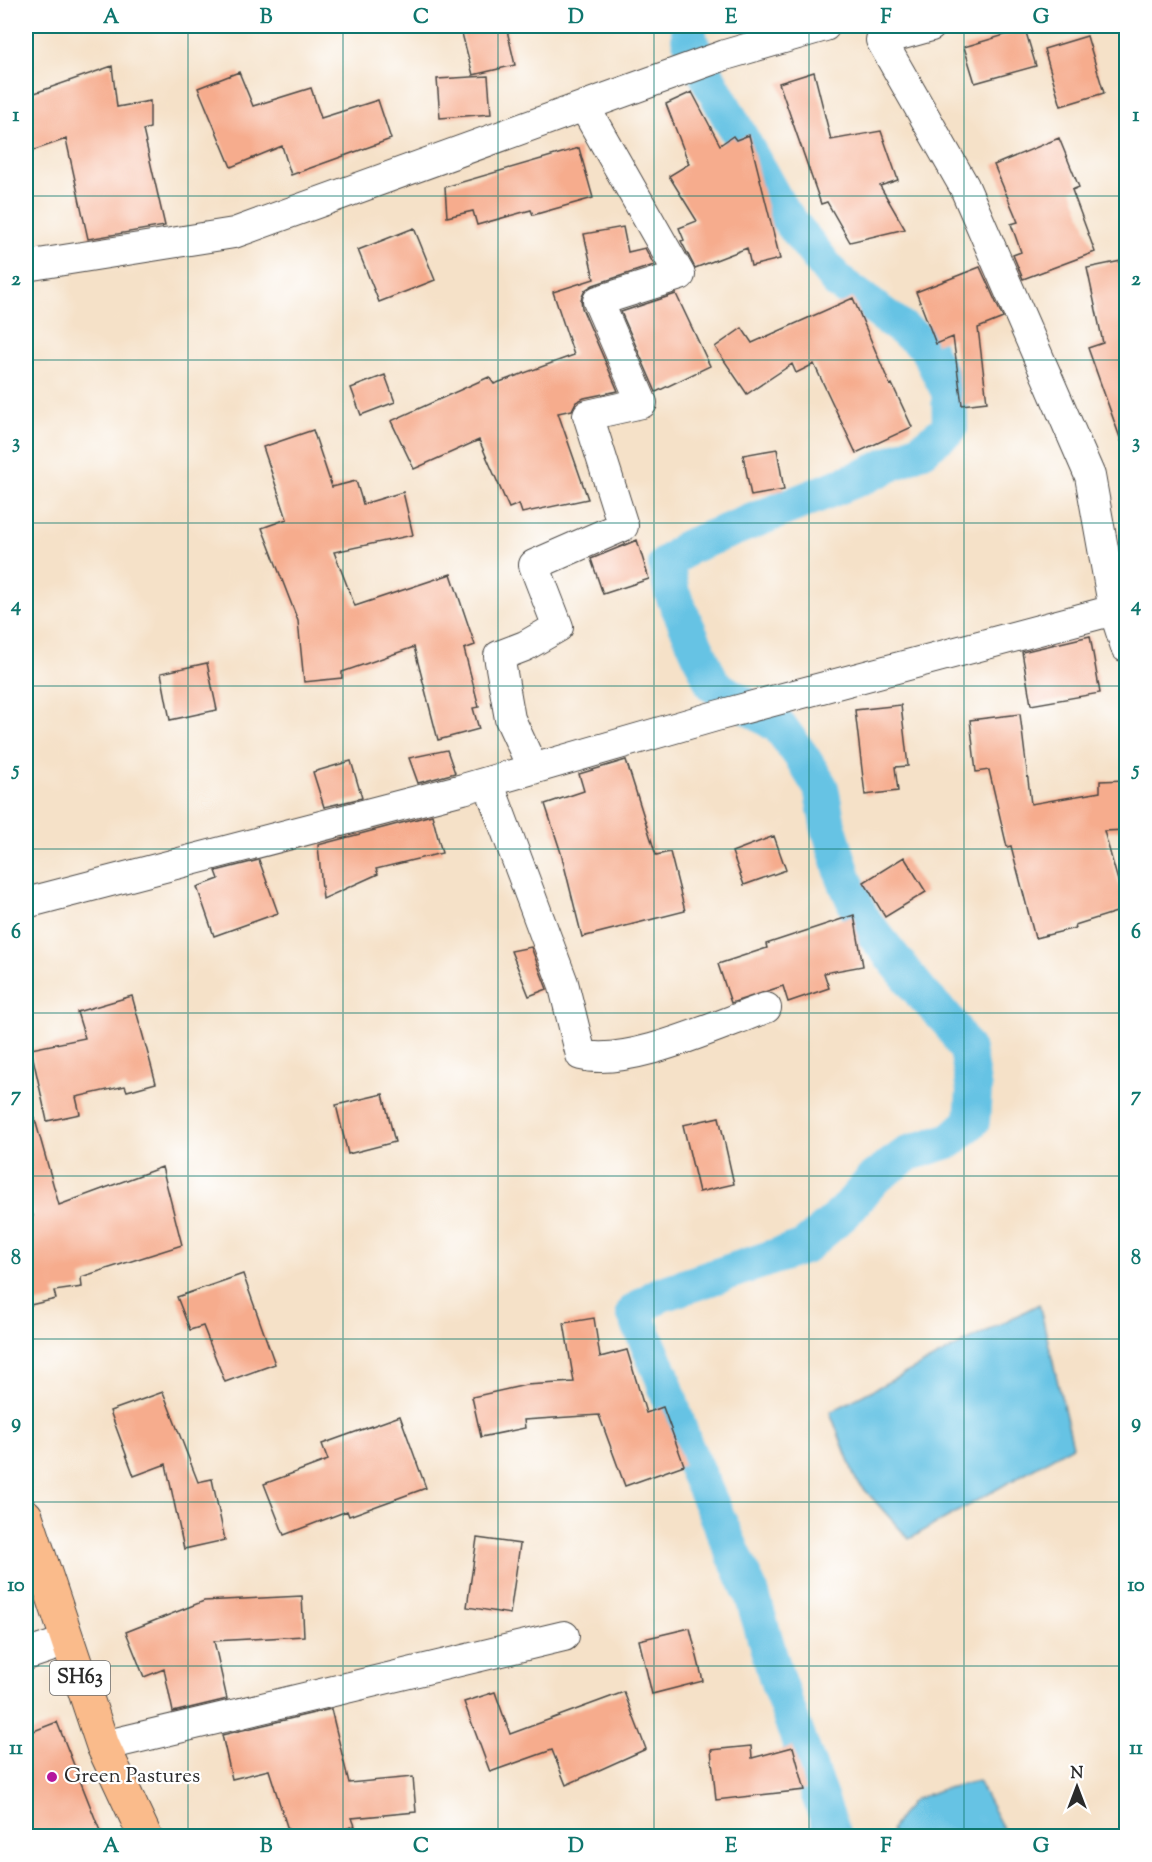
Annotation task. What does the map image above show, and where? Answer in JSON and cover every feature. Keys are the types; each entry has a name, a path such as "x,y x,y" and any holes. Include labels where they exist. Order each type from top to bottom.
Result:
{"main road":[{"name":"SH63","path":"26,1516 103,1746 145,1836"}],"street":[{"path":"26,266 234,233 682,70 825,26"},
{"path":"931,26 879,33 964,186 1090,476 1114,610 1126,647"},
{"path":"533,769 510,719 499,656 525,646 558,627 534,565 623,526 588,415 642,403 598,301 680,275 584,106"},
{"path":"26,903 488,782 716,716 1114,610"},
{"path":"488,782 562,983 580,1054 596,1059 648,1051 766,1008"},
{"path":"103,1746 564,1636"},
{"path":"26,1655 67,1641"}],"water":[{"path":"1039,1304 1073,1446 909,1539 856,1480 830,1412"},
{"path":"978,1781 1007,1836 893,1836 891,1829 913,1800 942,1789"}],"building":[{"path":"460,26 506,26 515,65 473,75"},
{"path":"1025,29 1036,66 975,83 964,47"},
{"path":"1087,36 1104,93 1061,106 1044,49"},
{"path":"112,66 117,107 150,101 150,128 143,130 165,226 88,239 66,139 26,153 26,96"},
{"path":"239,72 253,106 311,88 321,118 378,100 391,139 291,175 282,146 231,167 198,88"},
{"path":"814,72 831,140 881,131 898,180 880,186 905,229 850,242 827,202 821,204 779,83"},
{"path":"488,76 491,114 440,118 437,79"},
{"path":"692,92 720,145 733,136 736,140 749,135 780,259 751,266 747,248 695,268 681,241 684,240 679,228 697,221 669,176 689,164 666,104"},
{"path":"1059,138 1079,187 1072,190 1095,252 1023,279 1013,255 1021,252 1011,224 1018,222 994,165"},
{"path":"579,148 593,198 533,215 531,210 477,225 473,211 447,217 445,187"},
{"path":"623,227 628,252 645,248 654,265 593,285 585,290 581,299 582,308 618,391 584,398 576,402 572,410 558,413 588,499 522,513 519,504 509,508 479,440 414,469 391,421 489,377 494,384 574,355 553,292 594,279 584,234"},
{"path":"414,228 435,280 379,302 358,250"},
{"path":"1126,260 1126,445 1123,446 1088,348 1103,343 1087,268"},
{"path":"980,267 1003,318 978,328 987,402 962,405 953,337 936,344 916,292"},
{"path":"676,294 710,366 656,392 621,312"},
{"path":"853,298 890,385 892,384 912,427 856,453 814,364 796,373 792,364 747,394 715,347 742,328 752,343"},
{"path":"385,375 395,402 361,415 351,388"},
{"path":"313,430 332,487 356,481 363,504 403,492 413,535 334,552 355,606 451,574 475,645 464,649 479,707 473,708 479,729 438,740 414,647 342,672 342,678 304,682 298,621 262,528 287,519 263,447"},
{"path":"777,449 784,490 751,496 743,455"},
{"path":"637,540 649,579 603,594 591,559"},
{"path":"1090,636 1100,693 1031,705 1022,652"},
{"path":"207,663 217,710 170,720 161,673"},
{"path":"901,705 908,766 895,767 898,791 865,795 855,710"},
{"path":"1020,714 1031,804 1100,792 1100,781 1126,780 1126,830 1104,831 1126,909 1075,925 1076,928 1035,938 1011,846 1007,847 989,770 976,772 970,720"},
{"path":"447,750 455,773 418,783 409,758"},
{"path":"626,760 656,855 670,852 685,911 582,937 561,853 545,804 584,791 579,774"},
{"path":"351,761 362,798 324,807 313,772"},
{"path":"432,815 442,853 376,869 378,874 323,899 318,845"},
{"path":"774,836 786,870 744,885 732,852"},
{"path":"904,857 926,892 885,917 864,882"},
{"path":"259,860 278,913 214,936 197,887 219,879 216,871"},
{"path":"854,915 863,966 824,973 829,988 788,1002 783,986 731,1003 718,964 767,948 766,944"},
{"path":"531,947 547,989 529,996 511,951"},
{"path":"132,996 156,1083 127,1091 125,1086 76,1097 80,1114 47,1121 31,1049 85,1038 77,1012"},
{"path":"383,1094 395,1142 348,1154 336,1105"},
{"path":"34,1116 59,1205 162,1167 182,1245 81,1277 82,1287 54,1291 56,1299 26,1306 26,1217 33,1216 26,1193 26,1117"},
{"path":"719,1117 734,1184 699,1192 683,1125"},
{"path":"243,1274 275,1364 225,1382 203,1326 190,1330 177,1297"},
{"path":"594,1318 600,1357 627,1350 646,1413 663,1407 684,1465 625,1486 599,1415 524,1420 525,1428 481,1437 472,1397 526,1385 574,1382 564,1323"},
{"path":"163,1392 198,1482 212,1479 225,1540 184,1549 166,1464 134,1476 110,1411"},
{"path":"400,1416 426,1488 349,1516 347,1511 284,1535 264,1484 328,1460 322,1444"},
{"path":"477,1538 520,1544 510,1614 467,1607"},
{"path":"302,1596 304,1636 214,1641 227,1699 173,1712 164,1669 144,1677 126,1632 204,1601"},
{"path":"690,1628 703,1681 652,1694 639,1640"},
{"path":"495,1692 510,1734 624,1692 646,1749 566,1785 552,1750 490,1772 464,1702"},
{"path":"331,1709 349,1783 413,1777 416,1812 352,1818 355,1826 320,1836 290,1836 269,1770 232,1779 222,1735"},
{"name":"Green Pastures","path":"57,1722 102,1836 32,1836 26,1820 26,1734"},
{"path":"751,1746 752,1758 793,1747 805,1790 716,1800 711,1750"}],"waterway":[{"path":"689,26 689,38 710,82 779,207 837,281 925,345 949,392 950,428 921,450 865,476 688,547 666,564 672,593 713,685 779,726 802,757 821,788 828,825 844,878 862,919 923,995 949,1022 967,1050 974,1090 972,1121 951,1140 909,1153 874,1178 844,1213 804,1247 659,1295 634,1312 662,1376 684,1443 752,1595 778,1683 834,1836"}],"place":[{"name":"Green Pastures","path":"52,1777"}]}
